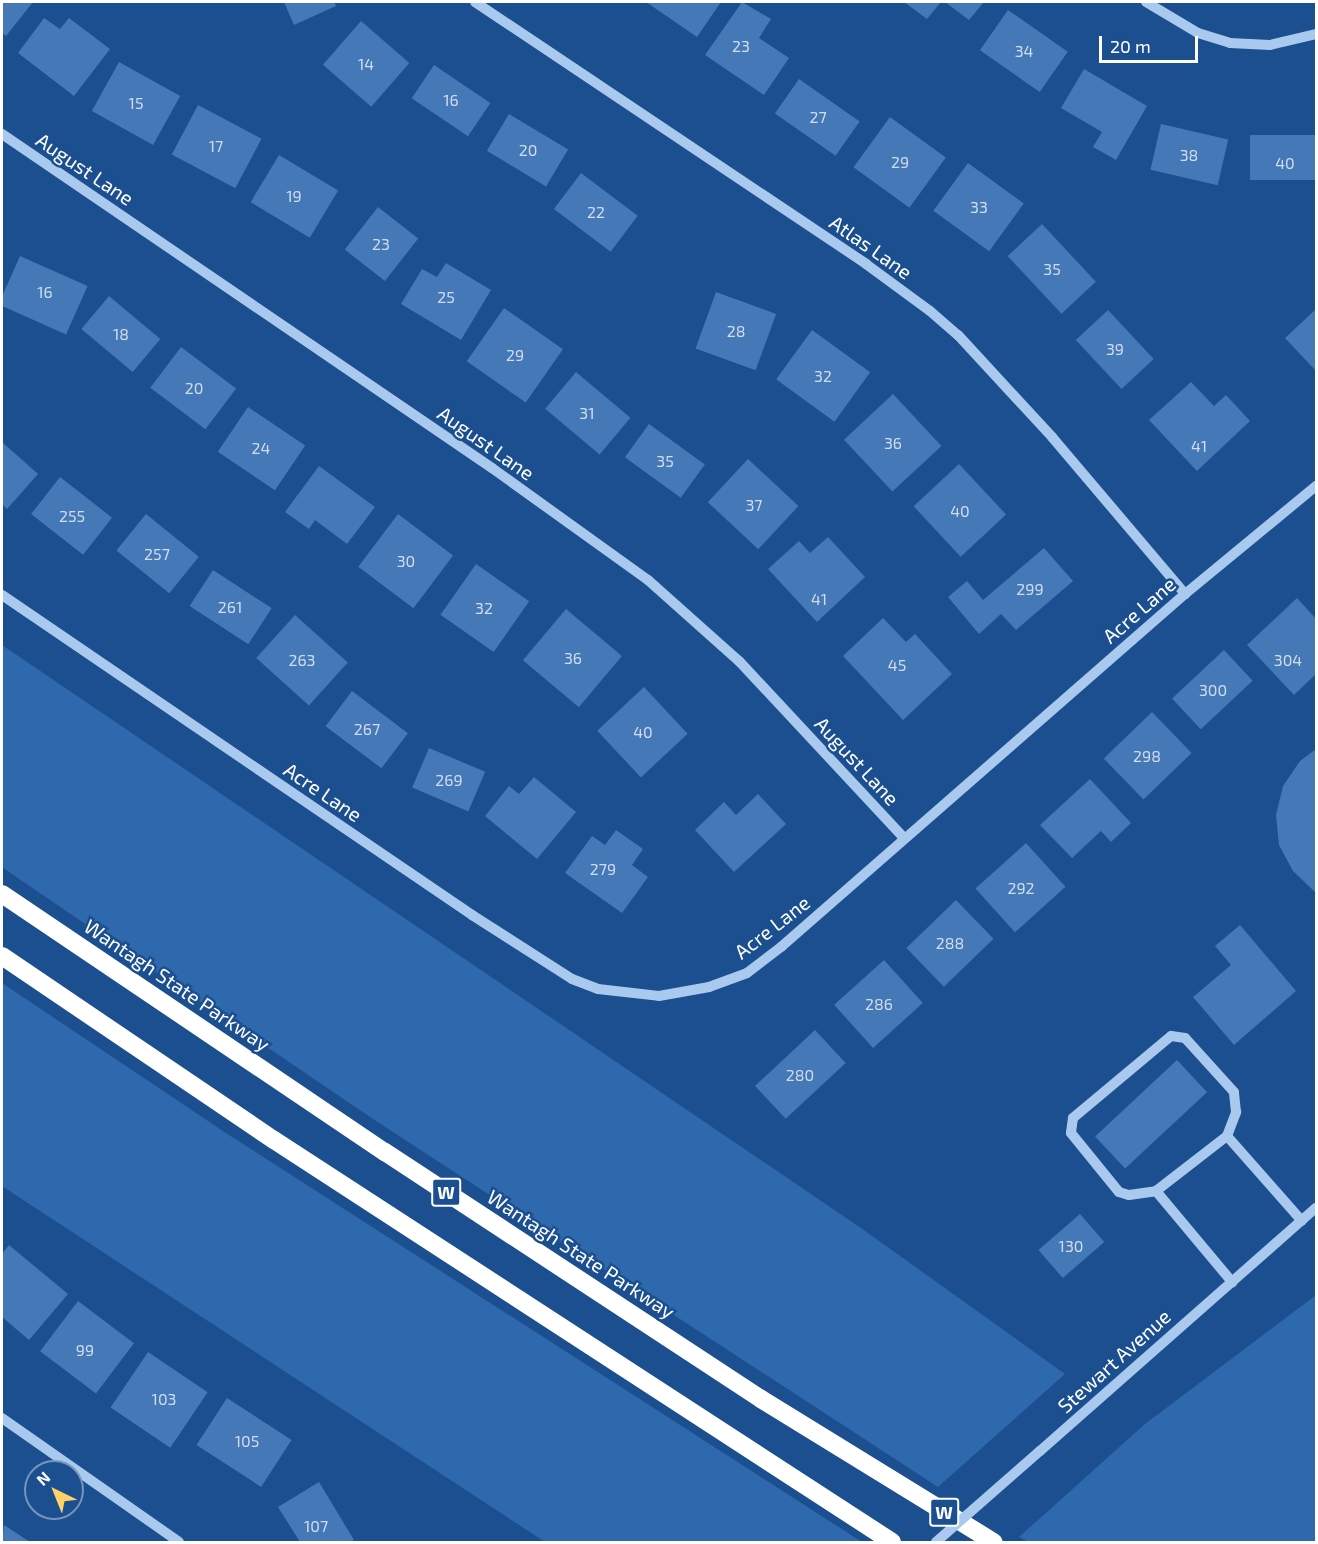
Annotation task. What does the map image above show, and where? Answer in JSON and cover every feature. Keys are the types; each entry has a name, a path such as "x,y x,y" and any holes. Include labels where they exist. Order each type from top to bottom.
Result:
{"highway":[{"name":"Wantagh State Parkway","path":"2,894 721,1373 993,1542"},
{"path":"2,956 294,1153 892,1542"}],"street":[{"name":"Atlas Lane","path":"475,2 866,264 930,311 958,335 1053,437 1185,594"},
{"path":"1146,2 1198,33 1230,43 1270,45 1317,34"},
{"name":"August Lane","path":"2,134 492,468 648,580 739,660 904,838"},
{"name":"Acre Lane","path":"2,595 472,915 572,980 597,989 659,996 709,987 747,973 781,947 1185,594 1317,486"},
{"path":"1171,1036 1185,1038 1234,1092 1236,1112 1227,1136 1156,1191 1146,1190 1129,1196 1119,1192 1071,1133 1073,1118 1171,1036"},
{"path":"1227,1136 1302,1221"},
{"path":"1156,1191 1232,1281"},
{"name":"Stewart Avenue","path":"936,1542 1317,1208"},
{"path":"2,1418 179,1542"}],"shaded area":[{"path":"2,645 861,1228 1065,1374 938,1487 373,1119 22,881 2,867"},
{"path":"2,983 226,1133 862,1542 545,1542 2,1186"},
{"path":"1316,1295 1316,1542 1028,1542 1019,1537 1145,1424"}],"building":[{"path":"2,2 33,2 6,36 2,33"},
{"path":"284,2 334,2 336,6 294,25"},
{"path":"646,2 721,2 697,37"},
{"path":"742,2 771,19 759,38 789,58 764,95 705,55"},
{"path":"904,2 941,2 927,19"},
{"path":"945,2 984,2 969,20"},
{"path":"1008,10 1068,52 1040,92 980,50"},
{"path":"44,18 60,29 69,18 110,49 74,96 18,53"},
{"path":"361,21 409,63 371,107 323,65"},
{"path":"119,62 180,96 153,145 92,111"},
{"path":"434,65 490,103 468,136 412,98"},
{"path":"1084,69 1147,106 1116,160 1093,147 1102,132 1061,108"},
{"path":"799,79 860,121 836,156 775,113"},
{"path":"198,105 262,139 235,188 172,154"},
{"path":"509,114 568,150 546,186 487,151"},
{"path":"890,117 946,158 909,208 854,167"},
{"path":"1161,124 1228,140 1218,185 1150,170"},
{"path":"1250,135 1316,135 1316,180 1250,180"},
{"path":"279,155 338,191 310,238 251,202"},
{"path":"968,163 1024,204 989,251 933,211"},
{"path":"581,173 638,216 611,252 554,209"},
{"path":"378,207 418,238 385,281 345,250"},
{"path":"1042,224 1096,282 1062,314 1008,256"},
{"path":"20,256 88,286 66,335 2,306 2,296"},
{"path":"446,263 491,290 461,340 401,304 422,269 437,277"},
{"path":"716,292 776,314 756,370 695,348"},
{"path":"109,296 160,339 133,372 81,329"},
{"path":"504,308 563,349 526,403 467,361"},
{"path":"1316,309 1316,371 1285,338"},
{"path":"1108,310 1154,359 1122,389 1076,340"},
{"path":"812,330 870,372 834,422 776,379"},
{"path":"181,347 236,389 205,429 150,388"},
{"path":"576,372 630,418 600,454 545,409"},
{"path":"1191,382 1214,406 1226,395 1250,421 1197,471 1149,420"},
{"path":"893,394 941,446 892,492 844,440"},
{"path":"248,407 305,446 275,490 218,452"},
{"path":"649,424 705,465 681,498 625,457"},
{"path":"2,442 38,474 7,509 2,504"},
{"path":"748,459 798,506 758,549 708,502"},
{"path":"959,464 1006,514 961,557 914,506"},
{"path":"319,466 375,507 347,544 315,520 309,529 285,512"},
{"path":"60,477 112,518 83,555 31,514"},
{"path":"146,514 199,557 169,593 116,551"},
{"path":"398,514 453,556 413,608 358,567"},
{"path":"828,537 865,577 817,622 768,569 799,541 810,553"},
{"path":"1044,548 1073,581 1016,630 1001,614 979,634 948,597 967,581 983,600"},
{"path":"476,564 529,601 494,652 440,615"},
{"path":"213,570 272,608 248,644 190,606"},
{"path":"1297,598 1316,619 1316,674 1294,695 1247,645"},
{"path":"566,609 622,656 579,707 523,660"},
{"path":"295,615 348,663 309,706 256,658"},
{"path":"883,618 906,642 915,634 952,674 903,720 843,656"},
{"path":"1224,650 1253,681 1201,729 1172,698"},
{"path":"644,687 688,734 641,777 597,731"},
{"path":"352,691 408,733 381,768 326,726"},
{"path":"1152,712 1192,753 1143,800 1104,759"},
{"path":"429,748 485,772 468,811 412,788"},
{"path":"1316,749 1316,893 1293,871 1279,845 1276,815 1283,786 1300,761"},
{"path":"534,777 576,812 537,859 485,816 509,786 519,794"},
{"path":"1090,779 1131,823 1111,842 1101,831 1072,858 1040,825"},
{"path":"758,794 786,824 734,872 695,830 724,802 736,815"},
{"path":"616,830 643,849 632,865 648,877 622,913 565,873 592,836 605,845"},
{"path":"1026,843 1065,887 1015,932 975,889"},
{"path":"956,900 994,939 944,987 906,948"},
{"path":"1240,925 1296,991 1234,1045 1193,997 1231,965 1215,946"},
{"path":"884,960 923,1003 873,1048 834,1005"},
{"path":"815,1030 846,1063 786,1119 755,1086"},
{"path":"1177,1060 1207,1092 1125,1169 1095,1136"},
{"path":"1080,1214 1104,1242 1063,1278 1038,1250"},
{"path":"9,1245 68,1294 29,1340 2,1317 2,1254"},
{"path":"78,1301 134,1343 96,1393 40,1351"},
{"path":"148,1352 208,1392 170,1448 111,1408"},
{"path":"227,1398 292,1440 261,1487 197,1445"},
{"path":"319,1482 354,1540 349,1542 300,1542 278,1507"},
{"path":"4,1525 30,1542 2,1542"}]}
